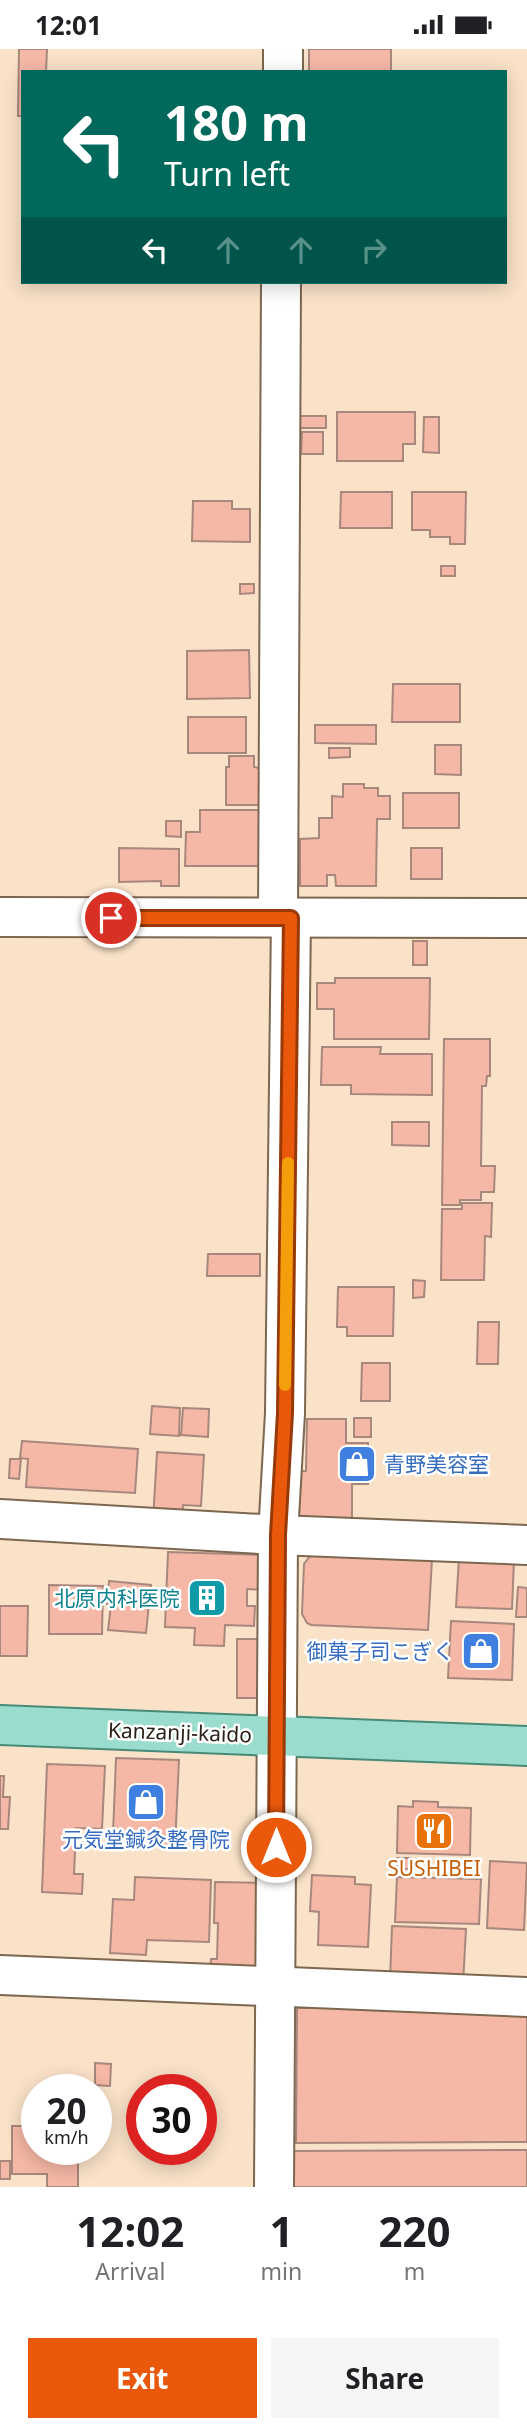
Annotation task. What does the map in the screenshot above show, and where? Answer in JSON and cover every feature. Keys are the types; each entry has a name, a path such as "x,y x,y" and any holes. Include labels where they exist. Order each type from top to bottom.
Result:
{"main road":[{"name":"Kanzanji-kaido","path":"0,1725 527,1746"}],"street":[{"path":"283,49 283,70"},
{"path":"274,2187 278,1535 285,1413 281,284"},
{"path":"0,918 527,918"},
{"path":"0,1519 278,1535 527,1545"},
{"path":"0,1975 527,1997"}],"building":[{"path":"19,49 47,49 46,70 21,70 21,116 18,116"},
{"path":"309,49 391,49 391,70 309,70"},
{"path":"337,412 415,412 415,444 403,444 403,461 337,461"},
{"path":"300,416 326,416 326,428 300,428"},
{"path":"424,417 439,417 439,453 423,452"},
{"path":"302,432 323,432 323,454 301,454"},
{"path":"341,492 392,492 392,528 340,528"},
{"path":"412,492 466,492 465,544 450,544 450,537 430,537 430,530 412,530"},
{"path":"193,501 232,501 232,509 250,509 250,542 192,541"},
{"path":"441,566 455,566 455,576 441,576"},
{"path":"240,584 254,584 254,593 240,594"},
{"path":"249,650 250,698 187,699 187,651"},
{"path":"393,684 460,684 460,722 392,722"},
{"path":"188,717 246,717 246,753 188,753"},
{"path":"315,725 376,725 376,744 315,743"},
{"path":"435,745 461,745 461,775 435,774"},
{"path":"329,748 350,748 350,757 329,758"},
{"path":"229,756 254,756 254,767 259,768 259,805 226,805 226,767 229,767"},
{"path":"343,784 364,784 364,788 378,788 378,796 390,796 390,819 377,819 376,886 336,886 335,875 327,875 327,886 300,886 300,839 319,838 319,818 332,818 332,796 343,797"},
{"path":"403,793 459,793 459,828 403,828"},
{"path":"200,810 260,810 259,866 185,866 186,832 200,832"},
{"path":"166,821 181,821 181,837 166,836"},
{"path":"119,848 179,849 179,886 161,886 161,881 119,882"},
{"path":"411,848 442,848 442,879 411,879"},
{"path":"413,941 427,941 427,965 413,965"},
{"path":"335,978 430,978 429,1039 334,1039 334,1009 317,1009 317,983 335,983"},
{"path":"444,1039 490,1039 490,1076 487,1076 486,1086 482,1086 481,1166 495,1166 494,1192 481,1192 481,1200 460,1200 460,1205 442,1205"},
{"path":"322,1047 381,1047 380,1054 432,1054 432,1095 351,1094 351,1085 321,1085"},
{"path":"392,1122 429,1122 429,1146 392,1145"},
{"path":"462,1203 492,1203 491,1237 485,1236 484,1280 441,1280 442,1209 462,1209"},
{"path":"208,1254 260,1254 260,1276 207,1276"},
{"path":"413,1280 425,1281 424,1297 413,1298"},
{"path":"338,1287 394,1287 393,1336 347,1336 347,1327 337,1327"},
{"path":"478,1322 499,1322 498,1364 477,1364"},
{"path":"362,1363 390,1363 390,1401 361,1401"},
{"path":"152,1406 180,1408 179,1436 150,1434"},
{"path":"183,1408 209,1409 208,1437 181,1435"},
{"path":"354,1418 371,1418 371,1437 354,1437"},
{"path":"307,1419 346,1419 346,1443 368,1443 368,1484 352,1484 352,1526 296,1525 297,1471 306,1471"},
{"path":"22,1441 138,1449 135,1493 26,1487 28,1459 20,1458"},
{"path":"157,1452 204,1455 201,1506 183,1505 182,1523 153,1521"},
{"path":"10,1459 21,1459 19,1479 9,1478"},
{"name":"北原内科医院","path":"168,1552 267,1555 265,1590 247,1589 247,1606 255,1606 254,1626 225,1625 224,1646 194,1645 195,1628 165,1627"},
{"path":"315,1554 432,1559 428,1630 307,1623 302,1614 304,1564"},
{"path":"459,1558 514,1560 512,1609 456,1607"},
{"path":"109,1581 151,1585 146,1633 108,1630 111,1605 107,1604"},
{"path":"49,1585 103,1586 102,1634 49,1634"},
{"path":"518,1587 527,1588 527,1617 516,1617"},
{"path":"0,1606 28,1606 27,1656 0,1656"},
{"path":"451,1621 514,1624 512,1680 448,1678"},
{"path":"237,1639 265,1639 265,1698 237,1698"},
{"path":"116,1758 179,1760 175,1846 126,1843 126,1834 113,1834"},
{"path":"47,1764 105,1766 102,1829 76,1828 74,1874 83,1874 82,1894 42,1892"},
{"path":"0,1776 4,1776 3,1797 10,1797 8,1829 0,1829"},
{"name":"SUSHIBEI","path":"413,1801 438,1802 438,1807 471,1808 470,1855 397,1853 398,1806 413,1807"},
{"path":"397,1858 411,1858 410,1869 397,1869"},
{"path":"490,1861 527,1863 524,1930 487,1928"},
{"path":"312,1875 355,1877 355,1884 371,1885 368,1947 318,1945 319,1912 310,1911"},
{"path":"135,1877 211,1880 209,1942 147,1940 146,1955 110,1953 113,1899 134,1900"},
{"path":"397,1877 481,1879 479,1924 395,1922"},
{"path":"215,1882 267,1883 263,1972 210,1970 211,1959 217,1959"},
{"path":"392,1926 466,1929 463,1984 390,1981"},
{"path":"527,2007 527,2142 296,2143 297,2008"},
{"path":"95,2063 111,2064 111,2074 95,2074"},
{"path":"12,2126 21,2126 21,2165 78,2165 78,2187 47,2187 47,2174 12,2174"},
{"path":"527,2150 527,2187 294,2187 294,2151"},
{"path":"0,2161 10,2161 10,2179 0,2179"}],"slow traffic":[{"path":"285,1385 288,1163"}],"place":[{"name":"青野美容室","path":"357,1464"},
{"name":"北原内科医院","path":"207,1598"},
{"name":"御菓子司こぎく","path":"481,1651"},
{"name":"元気堂鍼灸整骨院","path":"146,1802"},
{"name":"SUSHIBEI","path":"434,1831"}],"route":[{"path":"111,918 291,918 285,1413 278,1535 276,1847"}]}
